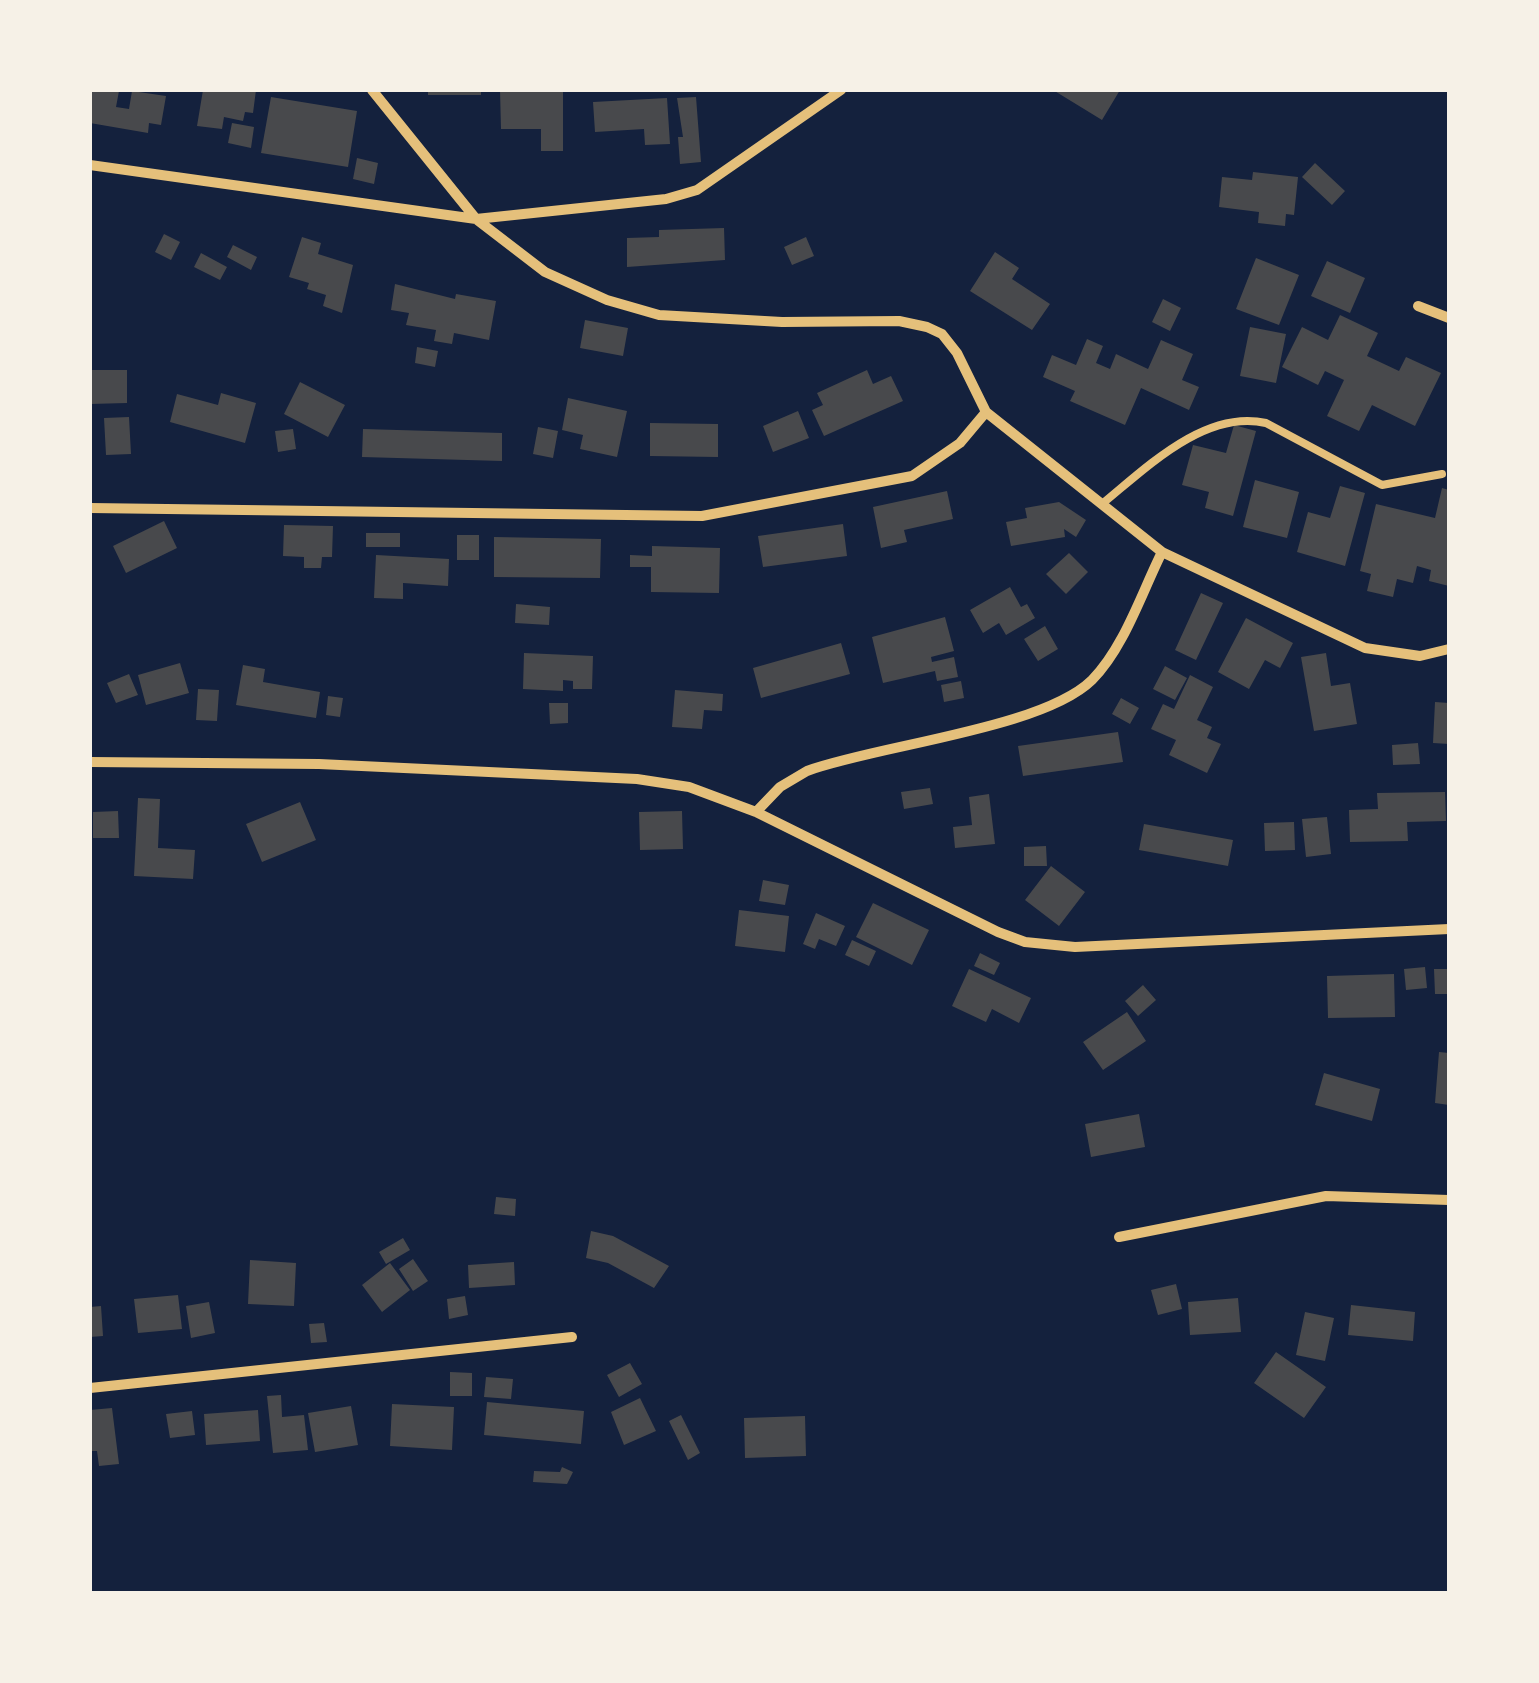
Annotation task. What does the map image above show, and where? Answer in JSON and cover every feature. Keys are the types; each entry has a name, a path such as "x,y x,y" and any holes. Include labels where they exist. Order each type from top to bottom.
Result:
{"street":[{"path":"372,90 476,219 545,272 606,300 659,316 782,322 898,320 927,327 942,334 957,353 986,412 1162,552 1365,648 1420,656 1449,648"},
{"path":"90,165 476,219 666,198 696,190 841,90"},
{"path":"1418,306 1449,318"},
{"path":"90,508 702,516 912,476 960,443 986,412"},
{"path":"756,812 780,788 806,772 1025,716 1066,698 1091,681 1110,656 1162,552"},
{"path":"90,762 319,764 637,779 688,787 756,812 1024,942 1075,948 1449,929"},
{"path":"1120,1236 1326,1196 1449,1200"},
{"path":"90,1388 572,1337"}],"lane":[{"path":"1102,504 1160,456 1213,428 1246,418 1266,423 1382,485 1442,474"}],"building":[{"path":"90,90 119,91 116,107 129,109 132,91 166,96 161,125 149,123 148,133 90,123"},
{"path":"203,90 256,90 253,113 245,112 243,121 224,117 222,129 197,126"},
{"path":"428,90 481,90 481,95 428,95"},
{"path":"500,90 563,90 563,151 541,151 541,129 501,129"},
{"path":"1053,90 1120,90 1102,120"},
{"path":"271,97 357,111 348,167 261,153"},
{"path":"696,97 701,162 680,164 678,137 683,137 677,98"},
{"path":"667,98 670,144 645,145 644,129 595,132 593,102"},
{"path":"232,123 254,127 251,148 228,143"},
{"path":"357,158 378,163 374,184 353,179"},
{"path":"1315,163 1345,191 1332,205 1302,177"},
{"path":"1253,172 1298,177 1294,215 1286,214 1285,226 1258,223 1259,212 1219,207 1222,177 1252,180"},
{"path":"724,228 725,260 627,267 627,238 659,237 659,230"},
{"path":"164,234 180,242 171,260 155,252"},
{"path":"302,237 321,243 318,254 353,265 342,313 323,306 326,295 307,289 309,283 289,277"},
{"path":"806,237 814,256 792,265 784,247"},
{"path":"233,245 257,257 251,270 227,257"},
{"path":"995,252 1019,268 1012,279 1050,304 1032,330 970,291"},
{"path":"201,253 227,267 220,280 194,267"},
{"path":"1256,258 1299,275 1279,325 1236,309"},
{"path":"1327,261 1365,278 1350,313 1311,296"},
{"path":"395,284 455,299 456,294 496,301 489,340 454,333 452,344 434,341 436,330 406,325 409,313 391,310"},
{"path":"1163,299 1181,308 1170,331 1152,322"},
{"path":"1340,315 1378,333 1367,356 1399,371 1406,357 1441,373 1415,426 1372,405 1359,431 1327,416 1344,380 1325,371 1318,385 1282,367 1302,327 1328,340"},
{"path":"585,320 628,328 623,356 580,348"},
{"path":"1250,327 1286,334 1276,383 1240,376"},
{"path":"1087,339 1103,346 1096,363 1110,369 1116,354 1148,369 1161,340 1193,354 1182,380 1199,387 1189,410 1141,388 1125,425 1070,401 1075,391 1043,377 1052,355 1076,365"},
{"path":"417,347 438,351 435,367 415,363"},
{"path":"90,370 127,370 127,403 90,404"},
{"path":"867,370 873,384 891,376 903,401 824,436 812,410 823,405 817,393"},
{"path":"300,382 345,405 328,437 284,414"},
{"path":"221,393 256,403 245,443 170,422 177,394 218,405"},
{"path":"568,398 627,411 617,457 580,449 583,435 562,430"},
{"path":"798,411 809,438 773,452 763,426"},
{"path":"129,417 131,454 106,455 104,418"},
{"path":"650,423 718,424 718,457 650,456"},
{"path":"1234,425 1256,431 1233,516 1205,508 1209,492 1182,485 1193,445 1226,453"},
{"path":"538,427 558,431 553,458 533,454"},
{"path":"293,429 296,449 278,452 275,431"},
{"path":"363,429 502,433 502,461 362,457"},
{"path":"1255,480 1299,492 1287,538 1243,527"},
{"path":"1340,486 1365,493 1345,566 1297,552 1308,512 1330,518"},
{"path":"1442,488 1449,490 1449,586 1429,581 1431,570 1417,566 1413,583 1397,579 1393,597 1367,591 1371,574 1360,571 1376,504 1435,518"},
{"path":"947,491 953,519 904,530 907,542 881,548 873,507"},
{"path":"1059,502 1086,520 1076,537 1064,529 1065,537 1011,546 1006,522 1027,518 1025,508"},
{"path":"164,521 177,548 126,573 113,546"},
{"path":"843,524 847,556 763,567 758,536"},
{"path":"284,525 333,526 332,557 322,557 321,568 304,568 304,557 283,556"},
{"path":"366,533 400,533 400,547 366,547"},
{"path":"457,535 479,535 479,560 457,560"},
{"path":"494,537 601,539 600,578 494,577"},
{"path":"652,546 720,548 719,593 651,592 651,567 630,567 630,555 652,556"},
{"path":"1069,553 1088,572 1066,594 1046,574"},
{"path":"376,555 449,559 448,586 403,583 403,599 374,598"},
{"path":"1010,587 1021,607 1027,604 1035,618 1006,635 999,623 983,633 970,610"},
{"path":"1201,593 1223,603 1196,660 1175,650"},
{"path":"516,604 550,607 549,625 515,623"},
{"path":"945,617 954,651 931,657 932,662 954,657 958,677 937,681 935,671 883,683 872,637"},
{"path":"1246,618 1293,643 1280,668 1265,660 1249,689 1218,672"},
{"path":"1045,626 1058,649 1038,661 1024,639"},
{"path":"841,643 850,674 761,698 753,668"},
{"path":"524,653 593,656 592,689 573,689 573,681 563,680 563,691 523,689"},
{"path":"1326,653 1331,686 1350,683 1357,724 1314,731 1301,657"},
{"path":"180,663 189,693 146,705 138,675"},
{"path":"243,665 265,669 263,682 320,692 316,718 236,705"},
{"path":"1165,666 1187,678 1175,700 1153,689"},
{"path":"129,674 138,695 116,703 107,683"},
{"path":"1190,675 1213,687 1197,720 1212,727 1207,738 1221,744 1207,773 1169,755 1176,740 1151,729 1163,704 1174,709"},
{"path":"961,681 964,698 944,702 941,685"},
{"path":"198,689 219,690 217,721 196,720"},
{"path":"675,690 723,694 722,711 704,710 702,729 672,727"},
{"path":"328,696 343,698 340,717 326,715"},
{"path":"1121,698 1139,708 1130,724 1112,714"},
{"path":"1435,702 1449,703 1449,744 1433,743"},
{"path":"549,703 568,703 568,723 550,724"},
{"path":"1118,732 1123,762 1023,776 1018,746"},
{"path":"1418,743 1420,764 1393,765 1392,745"},
{"path":"930,788 933,804 904,809 901,792"},
{"path":"1445,792 1446,821 1407,822 1408,841 1350,842 1349,810 1378,809 1377,793"},
{"path":"989,794 995,844 955,848 953,827 972,825 969,797"},
{"path":"138,798 160,799 158,848 195,850 193,879 134,876"},
{"path":"300,802 316,840 262,862 246,824"},
{"path":"118,811 119,838 93,838 93,812"},
{"path":"682,811 683,849 640,850 639,812"},
{"path":"1327,817 1331,854 1306,857 1302,819"},
{"path":"1294,822 1295,850 1265,851 1264,823"},
{"path":"1144,824 1233,840 1228,866 1139,850"},
{"path":"1046,846 1047,866 1024,866 1024,847"},
{"path":"1051,866 1085,892 1059,926 1025,900"},
{"path":"763,880 789,885 785,905 759,901"},
{"path":"873,903 929,930 912,965 856,937"},
{"path":"739,910 789,916 785,952 735,946"},
{"path":"816,913 845,926 836,946 819,939 815,949 803,944"},
{"path":"852,940 876,951 869,966 845,955"},
{"path":"980,953 1000,963 994,975 974,966"},
{"path":"1425,967 1427,988 1406,990 1404,969"},
{"path":"969,969 1031,998 1019,1023 992,1009 986,1022 952,1006"},
{"path":"1434,969 1449,969 1449,994 1435,994"},
{"path":"1394,974 1395,1017 1328,1018 1327,976"},
{"path":"1143,985 1156,1000 1138,1016 1125,1001"},
{"path":"1127,1012 1146,1041 1103,1070 1083,1042"},
{"path":"1439,1052 1449,1053 1449,1105 1435,1103"},
{"path":"1324,1073 1380,1089 1372,1121 1315,1105"},
{"path":"1139,1114 1145,1147 1091,1157 1085,1124"},
{"path":"496,1197 516,1199 515,1216 494,1214"},
{"path":"591,1231 613,1236 669,1266 654,1288 608,1263 586,1258"},
{"path":"403,1238 410,1250 386,1264 379,1252"},
{"path":"413,1259 428,1281 413,1291 399,1269"},
{"path":"250,1260 296,1263 294,1306 248,1304"},
{"path":"514,1262 515,1285 469,1288 468,1265"},
{"path":"390,1263 410,1290 382,1312 362,1285"},
{"path":"1176,1284 1182,1309 1158,1315 1151,1290"},
{"path":"178,1295 182,1329 138,1333 134,1299"},
{"path":"465,1296 468,1315 449,1319 447,1299"},
{"path":"1238,1298 1241,1332 1190,1335 1188,1302"},
{"path":"209,1302 215,1333 191,1338 186,1306"},
{"path":"1351,1305 1415,1312 1413,1341 1348,1335"},
{"path":"101,1306 103,1336 90,1337 90,1307"},
{"path":"1305,1312 1334,1318 1325,1361 1296,1355"},
{"path":"324,1323 327,1342 311,1343 309,1324"},
{"path":"1276,1352 1326,1387 1304,1418 1254,1383"},
{"path":"630,1363 642,1384 619,1397 607,1375"},
{"path":"450,1372 472,1373 472,1396 450,1396"},
{"path":"486,1377 513,1379 511,1399 484,1397"},
{"path":"281,1395 282,1417 304,1415 308,1450 273,1453 267,1396"},
{"path":"640,1398 656,1431 624,1445 611,1412"},
{"path":"487,1402 584,1411 581,1444 484,1435"},
{"path":"392,1404 454,1407 452,1450 390,1446"},
{"path":"351,1406 358,1445 315,1452 308,1413"},
{"path":"112,1408 119,1464 99,1466 97,1451 90,1451 90,1410"},
{"path":"258,1410 260,1441 206,1445 204,1414"},
{"path":"192,1411 195,1435 170,1438 166,1414"},
{"path":"681,1415 700,1453 688,1460 669,1421"},
{"path":"805,1416 806,1456 745,1458 744,1418"},
{"path":"562,1467 573,1472 567,1484 533,1482 534,1471 560,1472"}]}
